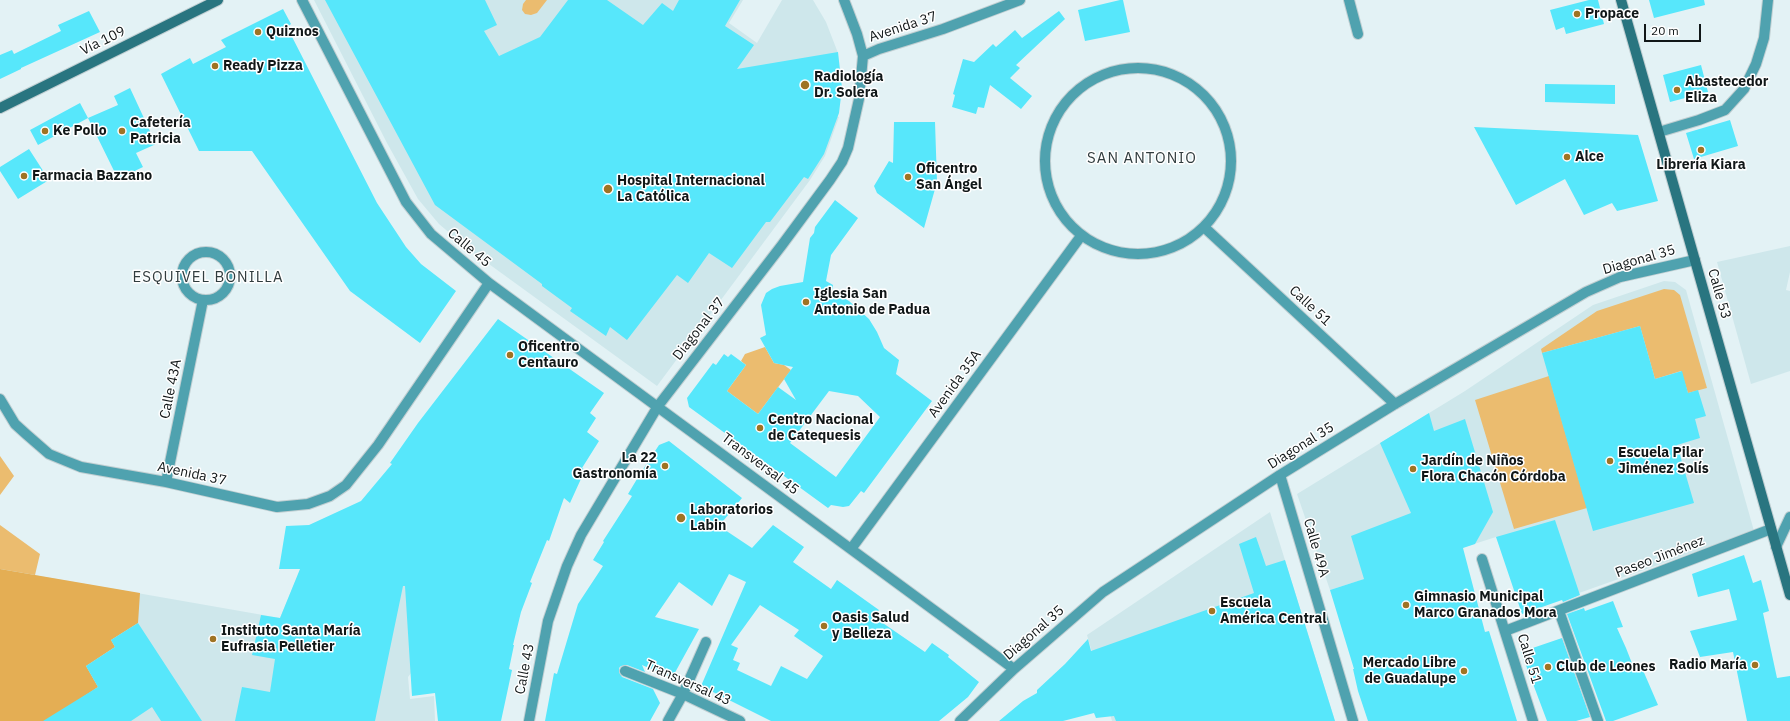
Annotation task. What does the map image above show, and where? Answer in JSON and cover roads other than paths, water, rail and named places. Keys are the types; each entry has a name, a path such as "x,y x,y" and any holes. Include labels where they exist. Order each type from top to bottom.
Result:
{"main road":[{"name":"Vía 109","path":"0,108 218,0"},
{"name":"Calle 53","path":"1621,0 1790,595"}],"street":[{"name":"Calle 45","path":"302,0 406,202 432,234 489,283 378,445 346,485 330,496"},
{"path":"844,0 863,56"},
{"name":"Avenida 37","path":"863,56 879,48 943,29 1020,0"},
{"path":"1349,0 1358,34"},
{"path":"1659,132 1700,120 1725,110 1744,89 1756,64 1764,38 1768,0"},
{"name":"Diagonal 37","path":"548,621 567,566 581,535 658,406 782,245 842,162 848,148 857,114 863,56"},
{"path":"1149,68 1178,77 1204,94 1222,119 1231,148 1230,178 1220,207 1205,228 1180,245 1155,253 1129,254 1104,248 1081,236 1060,214 1047,186 1044,156 1051,126 1067,100 1090,81 1118,70 1149,68"},
{"name":"Calle 51","path":"1205,228 1395,404"},
{"name":"Avenida 35A","path":"851,549 1081,236"},
{"path":"206,252 221,256 230,269 231,276 230,284 225,292 219,297 211,300 203,300 195,298 188,293 182,278 186,262 199,253 206,252"},
{"name":"Diagonal 35","path":"960,721 1014,669 1103,592 1280,475 1395,404 1586,292 1620,277 1695,260"},
{"name":"Transversal 45","path":"489,283 1014,669"},
{"name":"Calle 43A","path":"166,482 203,300"},
{"name":"Avenida 37","path":"0,399 15,424 49,454 81,467 166,482 276,507 308,504 330,496"},
{"name":"Calle 49A","path":"1280,475 1353,721"},
{"path":"1776,547 1790,517"},
{"name":"Paseo Jiménez","path":"1559,611 1771,529"},
{"name":"Calle 51","path":"1482,559 1533,721"},
{"path":"1505,631 1559,611 1598,721"},
{"name":"Calle 43","path":"529,721 548,621"},
{"path":"668,721 683,694 706,642"},
{"name":"Transversal 43","path":"625,671 683,694 740,721"}],"place":[{"name":"Propace","path":"1577,14"},
{"name":"Quiznos","path":"258,32"},
{"name":"Ready Pizza","path":"215,66"},
{"name":"Radiología Dr. Solera","path":"805,85"},
{"name":"Abastecedor Eliza","path":"1677,90"},
{"name":"Ke Pollo","path":"45,131"},
{"name":"Cafetería Patricia","path":"122,131"},
{"name":"Librería Kiara","path":"1701,150"},
{"name":"Alce","path":"1567,157"},
{"name":"Farmacia Bazzano","path":"24,176"},
{"name":"Oficentro San Ángel","path":"908,177"},
{"name":"Hospital Internacional La Católica","path":"608,189"},
{"name":"Iglesia San Antonio de Padua","path":"806,302"},
{"name":"Oficentro Centauro","path":"510,355"},
{"name":"Centro Nacional de Catequesis","path":"760,428"},
{"name":"Escuela Pilar Jiménez Solís","path":"1610,461"},
{"name":"La 22 Gastronomía","path":"665,466"},
{"name":"Jardín de Niños Flora Chacón Córdoba","path":"1413,469"},
{"name":"Laboratorios Labin","path":"681,518"},
{"name":"Gimnasio Municipal Marco Granados Mora","path":"1406,605"},
{"name":"Escuela América Central","path":"1212,611"},
{"name":"Oasis Salud y Belleza","path":"824,626"},
{"name":"Instituto Santa María Eufrasia Pelletier","path":"213,639"},
{"name":"Radio María","path":"1755,665"},
{"name":"Club de Leones","path":"1548,667"},
{"name":"Mercado Libre de Guadalupe","path":"1464,671"}],"district":[{"name":"SAN ANTONIO","path":"1142,159"},
{"name":"ESQUIVEL BONILLA","path":"208,278"}]}
